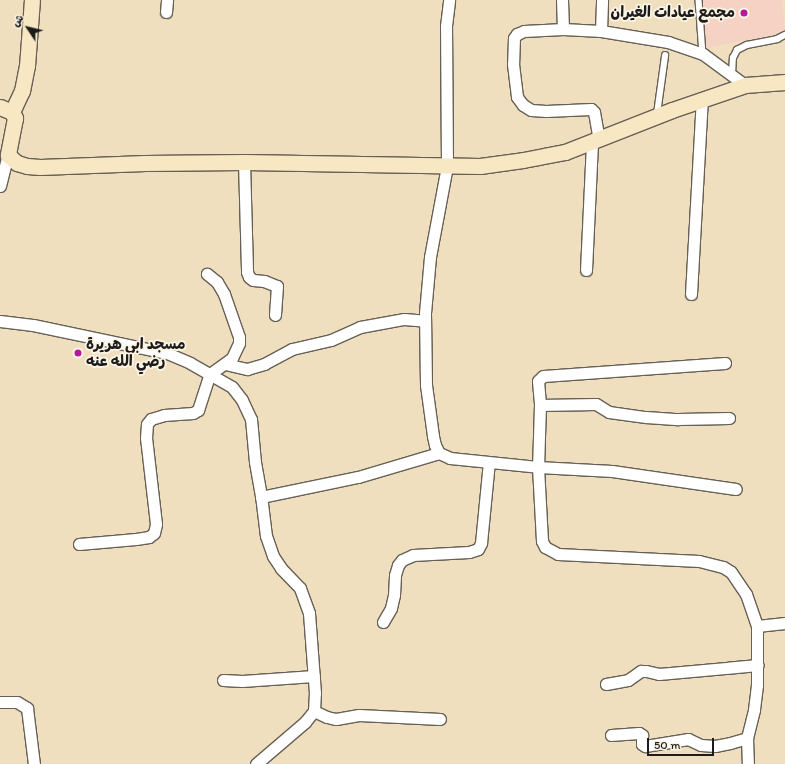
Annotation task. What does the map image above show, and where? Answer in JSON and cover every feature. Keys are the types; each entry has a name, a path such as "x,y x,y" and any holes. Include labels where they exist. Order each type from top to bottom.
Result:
{"street":[{"path":"0,186 15,118 6,110 22,91 27,66 32,0"},
{"path":"166,0 166,12"},
{"path":"449,0 446,26 447,166 430,257 425,322 426,385 433,436 435,446 439,453 450,458 538,467 612,472 736,489"},
{"path":"562,0 563,29"},
{"path":"601,31 602,0"},
{"path":"586,270 595,141 594,112 591,109 546,111 531,110 523,105 517,97 513,64 514,38 517,34 524,31 563,29 601,31 668,42 703,54 745,85"},
{"path":"8,155 17,163 40,168 145,163 244,162 480,166 565,152 656,116 745,85 785,82"},
{"path":"691,294 702,100"},
{"path":"244,162 247,272 249,277 253,280 264,281 278,286 275,315"},
{"path":"79,544 136,539 148,537 154,533 156,524 146,438 147,424 151,419 164,415 193,413 198,410 210,374 225,364 236,352 239,337 224,294 217,282 207,274"},
{"path":"225,364 247,369 264,364 292,349 331,340 366,326 404,319 425,322"},
{"path":"0,321 33,325 167,353 210,374 232,387 242,400 251,419 255,462 266,536 273,556 281,568 300,588 309,612 314,676 314,711 305,722 256,764"},
{"path":"725,363 542,376 538,381 540,405 538,467 542,541 551,552 558,554 699,562 723,567 731,572 746,594 757,626 758,665 754,710 746,738 748,764"},
{"path":"540,405 596,404 609,412 678,420 729,418"},
{"path":"261,497 358,477 439,453"},
{"path":"384,622 391,608 394,596 395,575 398,565 402,560 413,555 469,552 478,549 481,543 489,462"},
{"path":"757,626 785,623"},
{"path":"606,684 628,680 641,672 646,671 659,674 758,665"},
{"path":"223,680 242,681 314,676"},
{"path":"0,702 20,703 27,708 34,764"},
{"path":"314,711 336,719 359,715 440,718"},
{"path":"611,735 639,733 642,735 642,744 645,746 688,739 701,745 715,746 746,738"}],"lane":[{"path":"699,0 703,54"},
{"path":"732,75 733,58 737,50 747,45 785,35"},
{"path":"656,116 665,56"}],"shaded area":[{"name":"مجمع عيادات الغيران","path":"703,0 782,0 785,30 782,33 706,48"}],"place":[{"name":"مجمع عيادات الغيران","path":"744,13"},
{"name":"مسجد ابي هريرة رضي الله عنه","path":"78,353"}]}
